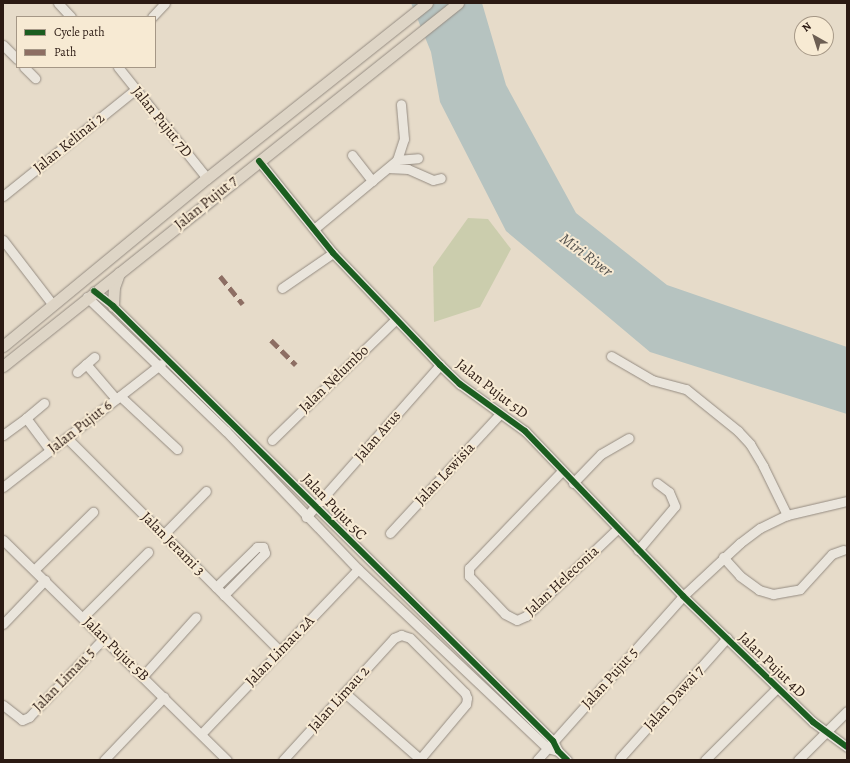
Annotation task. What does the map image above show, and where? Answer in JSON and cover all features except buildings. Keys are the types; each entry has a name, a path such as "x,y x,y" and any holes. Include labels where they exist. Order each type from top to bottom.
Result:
{"main road":[{"name":"Jalan Pujut 7","path":"4,345 207,178 427,3"},
{"name":"Jalan Pujut 7","path":"3,366 91,294 458,3"},
{"path":"113,306 114,287 120,272"},
{"path":"4,345 24,334 78,290 91,294"}],"street":[{"path":"58,3 70,16"},
{"path":"153,16 165,3"},
{"path":"3,45 16,59"},
{"path":"25,68 35,78"},
{"name":"Jalan Pujut 7D","path":"119,68 207,178"},
{"name":"Jalan Kelinai 2","path":"3,196 136,89"},
{"path":"314,229 397,160 404,139 401,104"},
{"path":"352,155 372,181"},
{"path":"397,160 418,158"},
{"name":"Jalan Pujut 5D","path":"259,161 333,252 440,365 460,384 525,432 561,472 683,596"},
{"path":"388,168 408,169 433,180 441,178"},
{"path":"4,244 53,305"},
{"path":"282,288 333,252"},
{"name":"Jalan Pujut 5C","path":"91,294 113,306 167,359 550,745"},
{"name":"Jalan Pujut 5C","path":"91,294 158,367 226,431 306,517 358,569 550,745"},
{"name":"Jalan Nelumbo","path":"272,440 396,319"},
{"path":"136,344 143,336"},
{"path":"77,372 94,356"},
{"path":"611,356 652,380 686,389 738,431 763,466 787,515"},
{"name":"Jalan Pujut 6","path":"3,487 167,359"},
{"path":"86,364 118,398 177,449"},
{"name":"Jalan Arus","path":"306,517 440,365"},
{"path":"3,435 44,403"},
{"name":"Jalan Lewisia","path":"390,533 500,414"},
{"path":"26,418 50,450"},
{"path":"226,431 233,424"},
{"name":"Jalan Jerami 3","path":"67,438 280,651"},
{"path":"573,483 601,454 629,438"},
{"name":"Jalan Heleconia","path":"561,472 469,568 469,576 500,609 512,619 526,616 617,529"},
{"path":"638,550 675,506 668,492 657,483"},
{"path":"164,534 206,491"},
{"name":"Jalan Pujut 5","path":"537,760 683,596 722,557 760,528 787,515 847,501"},
{"path":"34,570 93,512"},
{"name":"Jalan Pujut 5B","path":"3,540 202,733 227,760"},
{"path":"216,587 257,547 263,547 265,553 224,595"},
{"path":"722,557 740,576 759,590 773,594 800,589 832,554 843,550"},
{"path":"83,618 148,552"},
{"name":"Jalan Limau 2A","path":"202,733 358,569"},
{"path":"3,624 44,580"},
{"name":"Jalan Pujut 4D","path":"683,596 777,688 826,732 847,747"},
{"path":"143,676 196,617"},
{"name":"Jalan Limau 2","path":"283,760 346,694 394,638 401,635 410,638 465,692 467,698 466,704 420,759"},
{"name":"Jalan Limau 5","path":"3,706 22,720 29,717 104,638"},
{"name":"Jalan Dawai 7","path":"620,758 727,638"},
{"path":"706,760 777,688"},
{"path":"346,694 420,759"},
{"path":"104,760 164,696"},
{"path":"798,760 847,711"},
{"path":"550,745 567,760"}],"green space":[{"path":"468,218 488,219 511,249 480,307 434,322 433,267"}],"water":[{"name":"Miri River","path":"411,3 482,3 506,85 576,213 667,285 847,347 847,414 650,352 506,231 440,102 431,52"}],"marked path":[{"path":"220,276 243,304"},
{"path":"271,340 296,365"}],"cycle path":[{"path":"259,161 333,253 440,365 460,384 525,431 683,596 813,722 847,747"},
{"path":"94,291 113,306 553,741 558,751 567,760"}]}
